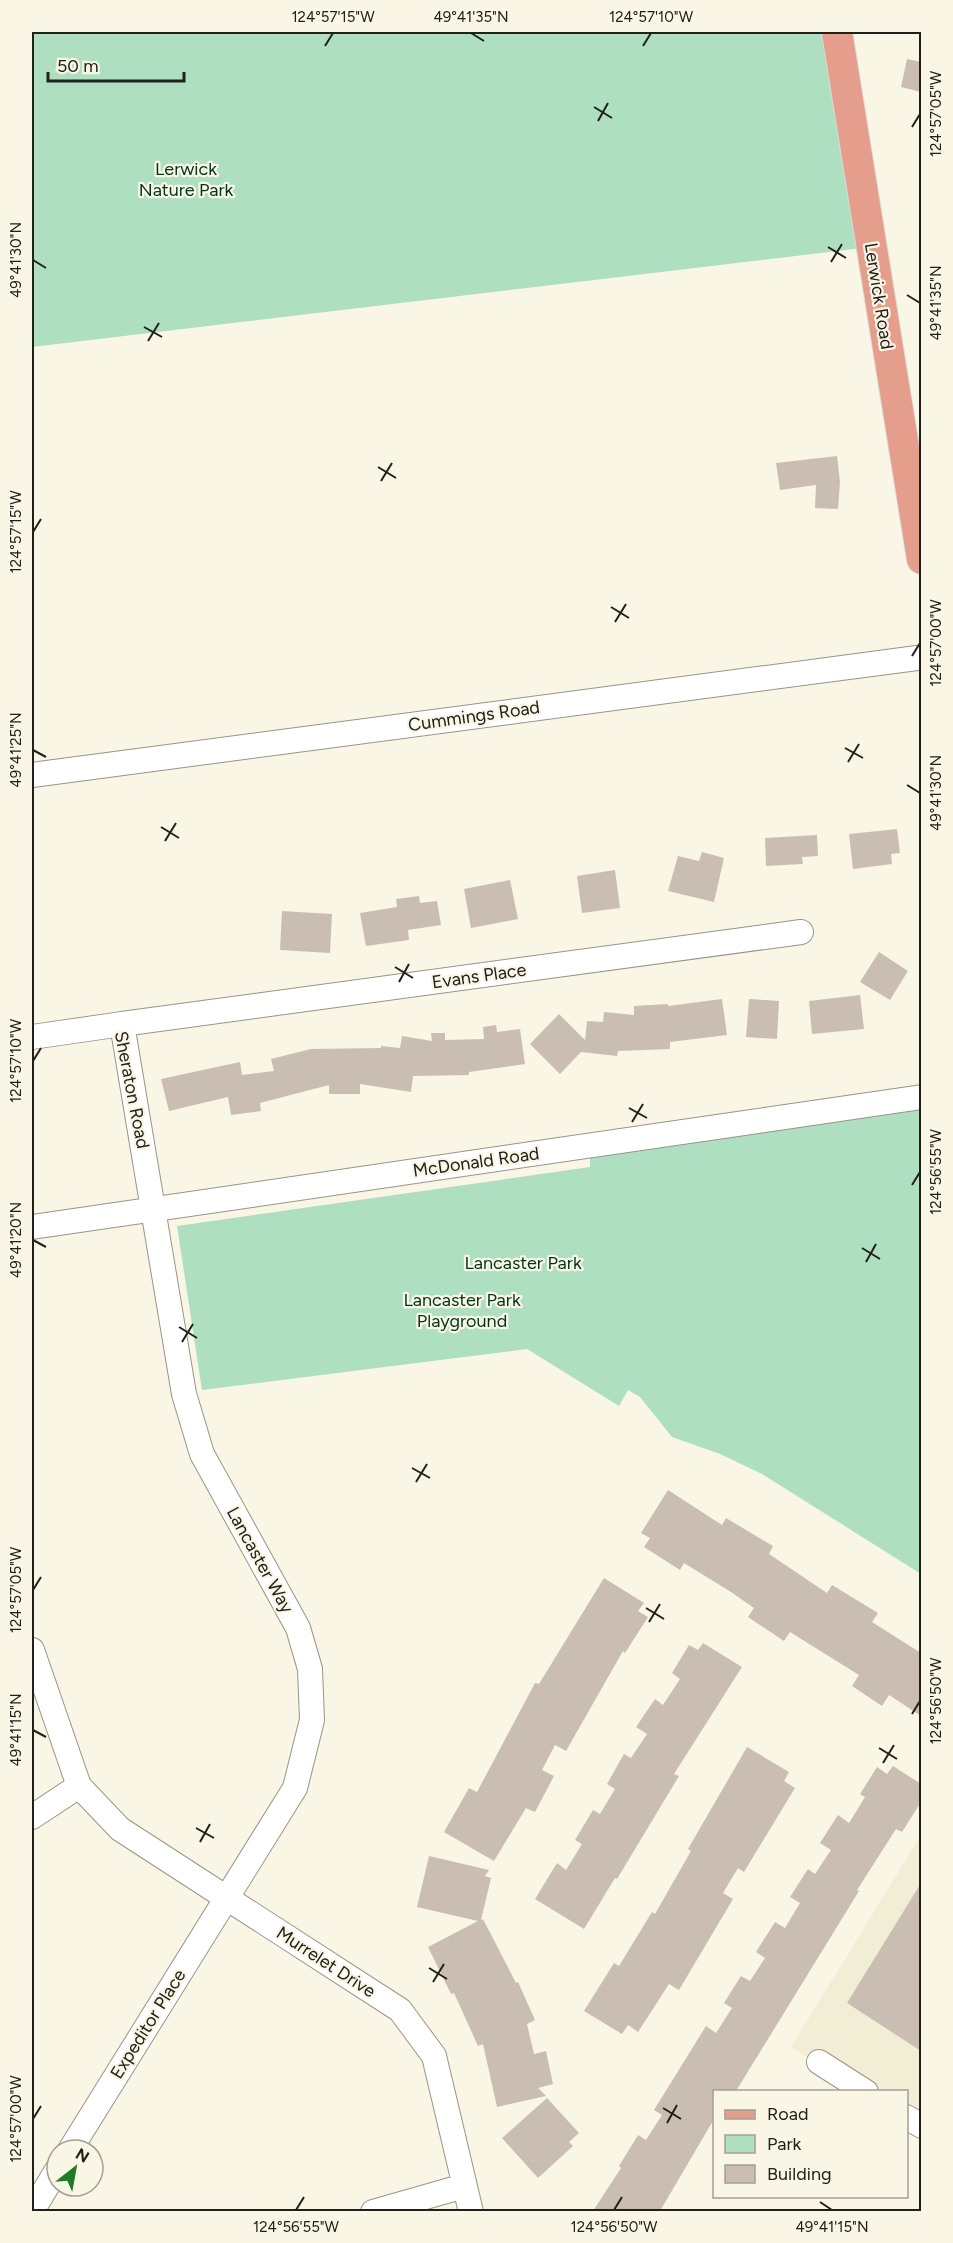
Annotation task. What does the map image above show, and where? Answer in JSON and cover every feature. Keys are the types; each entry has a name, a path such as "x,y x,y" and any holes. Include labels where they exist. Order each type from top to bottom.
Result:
{"main road":[{"name":"Lerwick Road","path":"837,32 921,560"}],"street":[{"name":"Cummings Road","path":"32,775 917,658"},
{"name":"Evans Place","path":"122,1024 801,932"},
{"name":"Sheraton Road","path":"32,1037 122,1024 154,1209"},
{"name":"McDonald Road","path":"32,1227 921,1097"},
{"name":"Lancaster Way","path":"154,1209 184,1394 202,1454 297,1628 310,1669 312,1720 295,1788 227,1898"},
{"path":"32,1650 79,1786 32,1817"},
{"name":"Murrelet Drive","path":"79,1786 120,1829 400,2010 434,2056 471,2211"},
{"name":"Expeditor Place","path":"77,2138 227,1898"},
{"path":"819,2062 864,2090"},
{"path":"908,2118 921,2126"},
{"path":"373,2211 464,2186"},
{"path":"32,2211 45,2190"}],"shaded area":[{"path":"921,1835 921,2126 908,2118 908,2090 864,2090 791,2047"}],"green space":[{"name":"Lerwick Nature Park","path":"32,32 837,32 871,247 32,347"},
{"path":"921,1097 921,1574 762,1474 720,1454 672,1437 640,1397 628,1390 619,1406 527,1349 202,1390 177,1226 590,1167 590,1146"}],"building":[{"path":"907,59 921,62 921,92 901,87"},
{"path":"837,456 840,482 838,509 815,508 816,485 780,490 776,463"},
{"path":"897,829 900,853 891,854 892,864 853,869 849,834"},
{"path":"817,835 818,856 802,857 803,864 766,866 765,838"},
{"path":"702,852 724,858 714,902 668,891 678,856 699,861"},
{"path":"615,870 620,908 582,913 577,876"},
{"path":"510,880 518,919 471,928 464,889"},
{"path":"419,896 420,903 437,901 441,925 408,930 409,940 366,946 360,913 397,907 396,899"},
{"path":"282,911 332,914 330,953 280,950"},
{"path":"879,952 908,971 890,1000 860,982"},
{"path":"860,995 864,1029 812,1034 809,1001"},
{"path":"722,999 727,1035 670,1042 670,1049 618,1051 617,1056 581,1052 560,1074 530,1044 559,1014 585,1040 587,1021 603,1022 604,1012 634,1015 634,1006 668,1004 668,1006"},
{"path":"749,999 779,1001 777,1039 746,1037"},
{"path":"496,1025 497,1032 520,1029 525,1064 469,1072 469,1075 413,1076 411,1092 360,1084 360,1094 329,1094 329,1085 260,1103 261,1111 231,1115 228,1097 169,1111 161,1079 240,1062 242,1075 274,1071 271,1059 311,1049 381,1048 381,1046 400,1048 402,1036 432,1041 431,1033 445,1033 445,1040 484,1039 483,1027"},
{"path":"668,1490 722,1525 726,1518 773,1546 769,1554 827,1593 832,1585 878,1613 872,1622 921,1653 921,1716 889,1695 882,1706 852,1686 859,1675 790,1632 784,1641 748,1617 754,1608 731,1592 684,1563 680,1570 644,1547 650,1538 641,1533"},
{"path":"604,1578 644,1603 638,1611 648,1617 625,1653 623,1651 566,1751 555,1745 542,1770 554,1776 535,1812 526,1808 494,1861 444,1832 469,1788 477,1792 535,1683 539,1684"},
{"path":"703,1643 742,1667 674,1774 679,1776 584,1929 535,1899 557,1863 566,1870 582,1844 575,1840 593,1810 600,1814 615,1789 607,1784 624,1754 631,1758 647,1734 636,1727 655,1699 663,1705 680,1679 672,1673 689,1645 698,1650"},
{"path":"747,1747 789,1772 784,1781 795,1788 744,1872 738,1868 723,1893 733,1899 679,1990 669,1984 638,2032 628,2025 622,2034 584,2011 614,1963 619,1966 652,1912 655,1914 691,1851 688,1849"},
{"path":"893,1766 921,1784 921,1802 902,1832 896,1829 737,2090 713,2090 713,2121 660,2211 593,2211 621,2168 619,2166 638,2135 646,2140 662,2115 654,2110 706,2026 716,2033 732,2008 724,2003 741,1976 750,1981 765,1958 756,1952 775,1922 785,1928 800,1903 790,1897 808,1869 815,1874 831,1850 820,1843 838,1815 849,1823 865,1797 860,1794 877,1767 887,1774"},
{"path":"429,1856 489,1870 485,1876 491,1878 481,1920 483,1919 516,1983 518,1982 535,2020 527,2024 534,2054 546,2051 553,2084 538,2088 546,2096 497,2107 483,2044 478,2046 454,1993 451,1994 428,1947 478,1921 417,1907"},
{"path":"921,1883 921,2051 847,2003"},
{"path":"547,2098 579,2133 569,2142 573,2146 538,2178 502,2138"}],"park label":[{"name":"Lancaster Park","path":"523,1263"},
{"name":"Lancaster Park Playground","path":"462,1310"}]}
